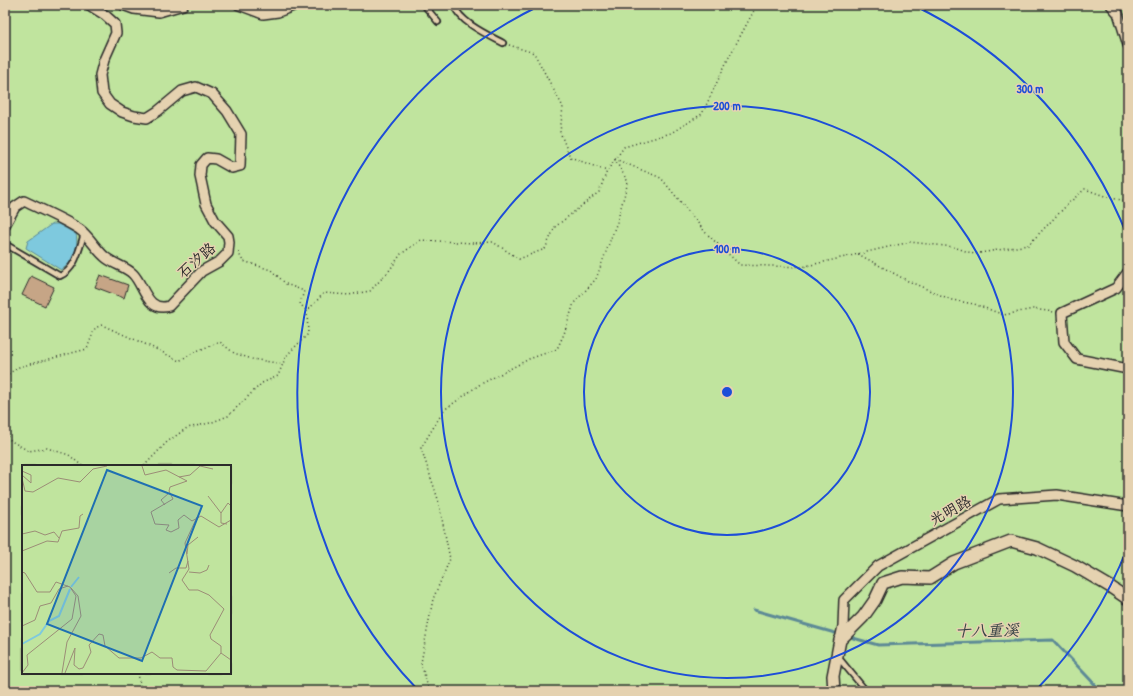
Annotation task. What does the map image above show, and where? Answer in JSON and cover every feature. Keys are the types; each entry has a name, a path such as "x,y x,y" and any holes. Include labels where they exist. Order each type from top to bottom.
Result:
{"street":[{"name":"石汐路","path":"5,225 15,207 24,201 80,230 104,257 133,274 146,296 156,306 163,308 169,306 202,272 220,262 228,253 228,236 215,221 206,204 200,176 201,165 207,158 216,159 232,168 240,166 241,134 227,111 212,94 196,87 182,91 158,112 147,118 122,112 110,104 102,93 100,75 104,60 116,33 115,24 90,5"},
{"path":"123,5 134,9 159,12 183,5"},
{"path":"239,5 263,14 278,12 296,5"},
{"path":"1111,5 1118,13 1128,45"},
{"path":"1128,272 1116,288 1062,313 1064,342 1077,359 1128,369"},
{"name":"光明路","path":"840,640 843,626 844,600 878,566 999,499 1057,495 1128,506"},
{"path":"834,691 833,676 840,640 863,618 883,583 902,577 930,578 954,563 1011,541 1037,548 1075,566 1110,586 1128,599"}],"lane":[{"path":"424,5 438,22"},
{"path":"454,5 456,12 468,22 503,43"},
{"path":"5,244 60,276 67,272 76,258 84,234"},
{"path":"836,655 866,691"}],"path":[{"path":"145,465 167,442 187,428 210,423 228,416 262,383 278,376 286,356 308,334 308,311 324,293 349,295 370,291 389,271 401,254 421,240 472,243 493,242 519,259 545,249 556,227 599,192 607,171 624,147 670,133 702,114 729,57 757,5"},
{"path":"503,43 534,53 562,108 560,132 570,157 607,171"},
{"path":"615,159 661,178 706,233 740,265 802,267 910,242 954,247 974,254 1028,245 1085,188 1110,198 1128,201"},
{"path":"429,691 421,663 433,599 450,559 438,499 421,448 444,410 479,385 529,359 557,349 564,334 574,303 596,279 617,222 628,182 615,159"},
{"path":"229,242 235,245 242,261 271,270 286,284 304,291 300,304 308,311"},
{"path":"858,254 908,281 952,300 974,304 1004,315 1033,309 1062,313"},
{"path":"5,376 19,367 87,349 95,328 102,324 155,348 179,361 194,352 220,342 234,353 252,359 283,364"},
{"path":"5,433 11,441 29,452 47,448 69,455 81,465"},
{"path":"138,674 141,691"}],"green space":[{"path":"5,5 1128,5 1128,691 5,691"}],"water":[{"path":"52,224 58,224 76,234 77,239 76,249 72,259 61,270 26,248 28,241"}],"building":[{"path":"100,275 128,285 124,298 95,287"},
{"path":"31,276 54,287 45,306 22,295"}],"waterway":[{"name":"十八重溪","path":"754,610 835,633"},
{"name":"十八重溪","path":"853,638 878,645 1053,640 1101,691"}]}
